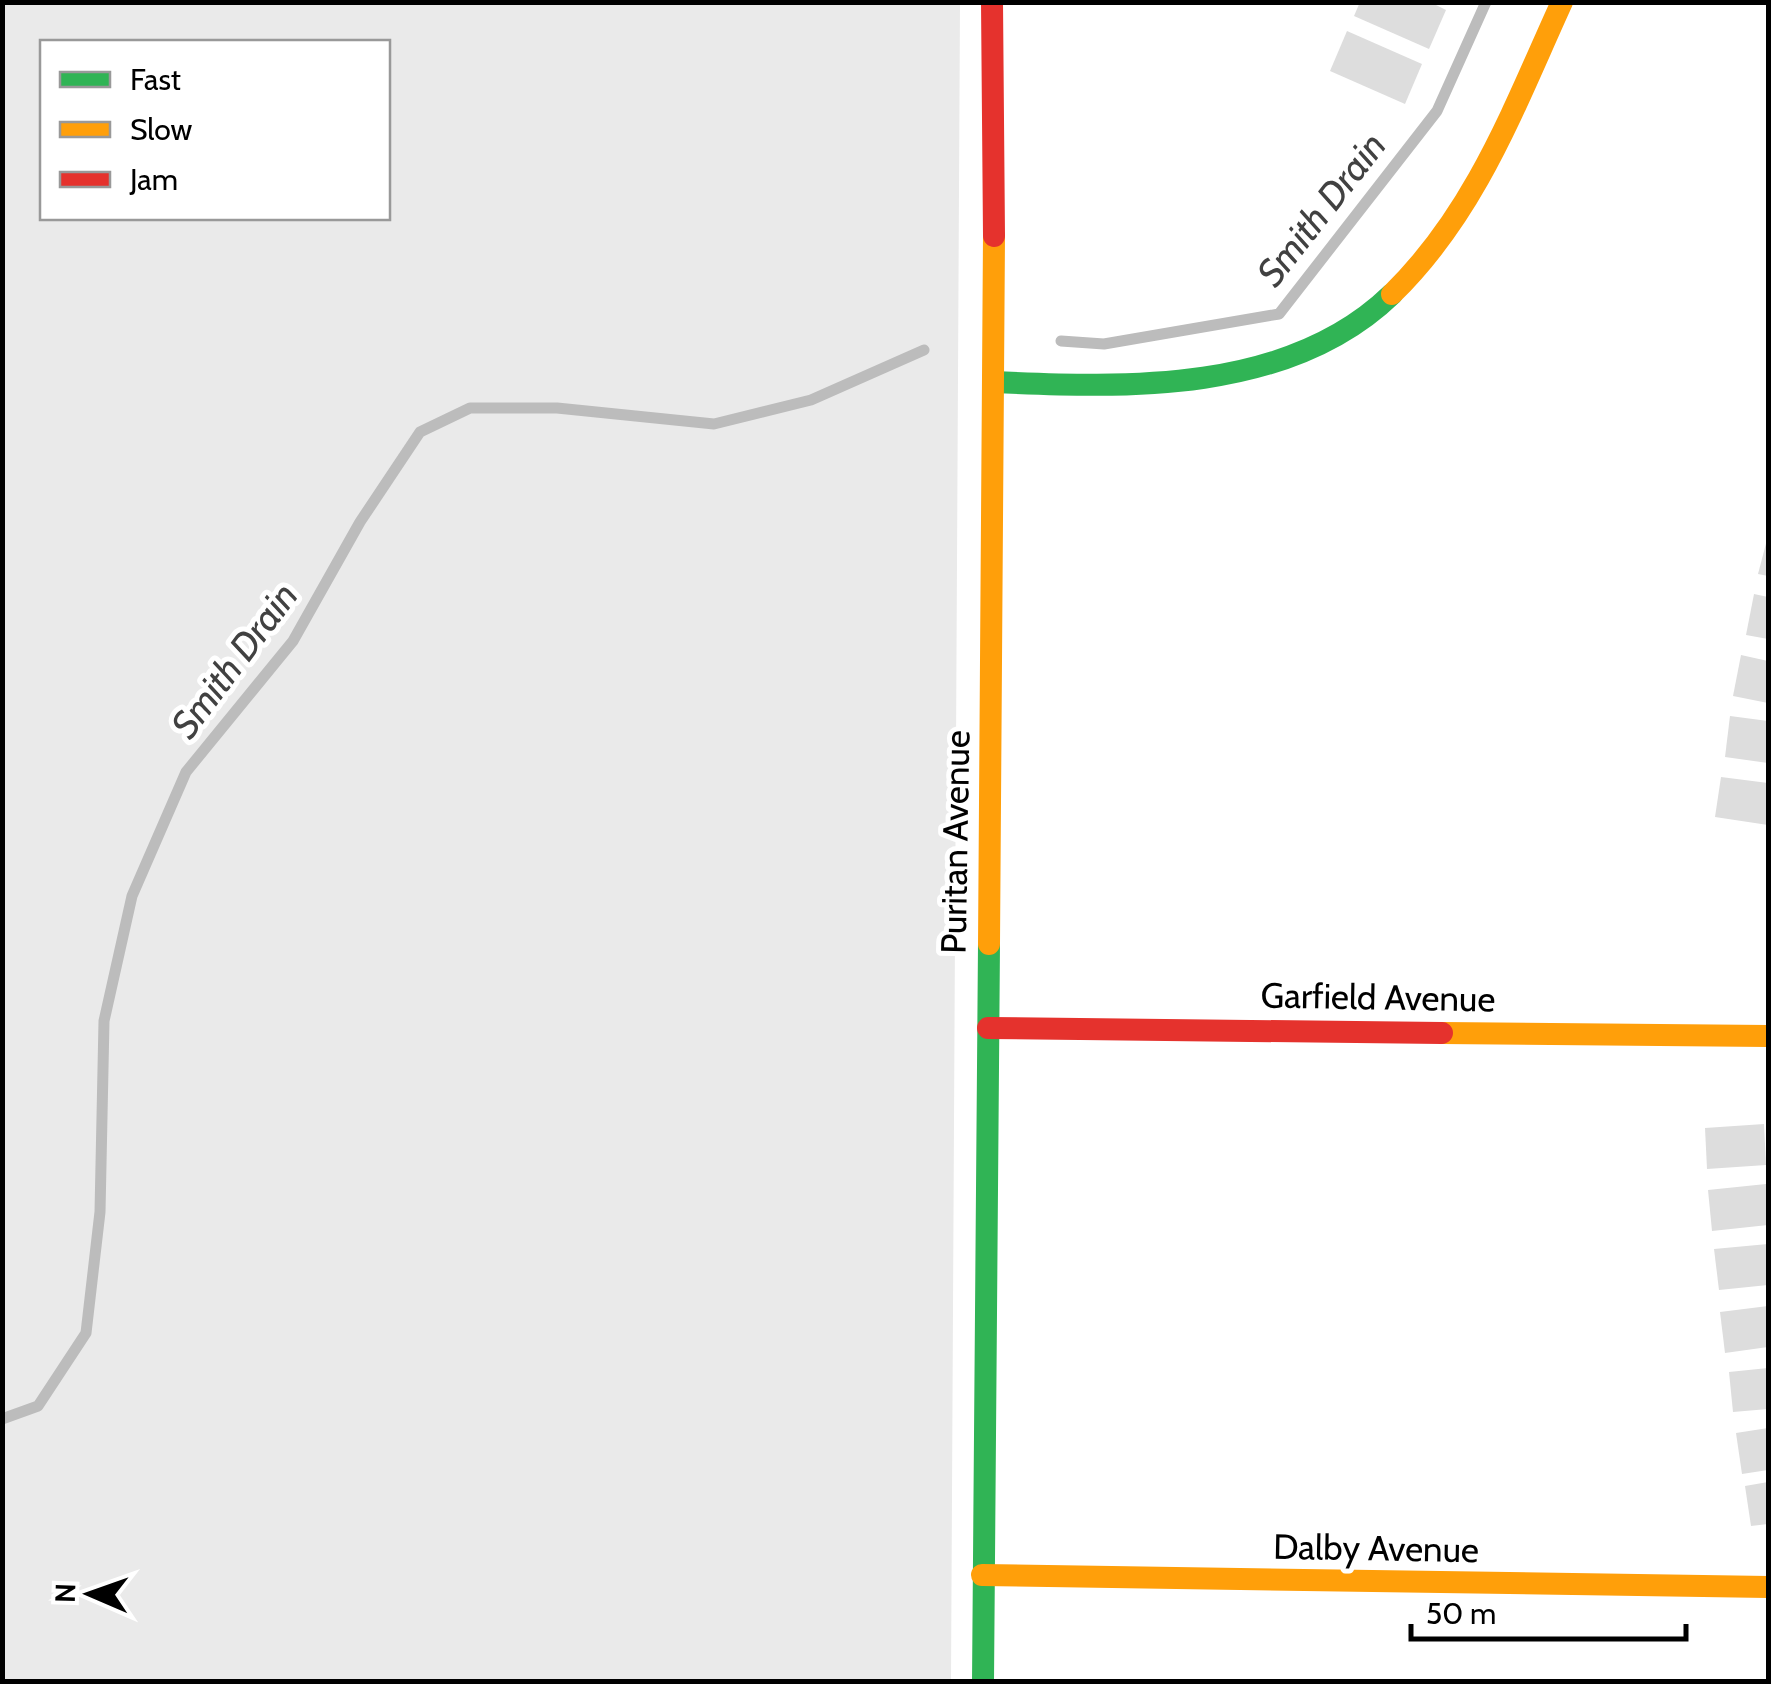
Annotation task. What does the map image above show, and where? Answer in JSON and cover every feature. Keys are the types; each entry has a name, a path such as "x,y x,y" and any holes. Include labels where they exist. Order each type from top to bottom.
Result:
{"street":[{"name":"Puritan Avenue","path":"983,1682 993,382 992,2"},
{"path":"993,382 1119,386 1226,373 1291,358 1371,316 1444,240 1472,195 1562,2"},
{"name":"Garfield Avenue","path":"988,1028 1768,1036"},
{"name":"Dalby Avenue","path":"982,1574 1768,1587"}],"shaded area":[{"path":"3,2 960,3 951,1681 3,1681"}],"building":[{"path":"1360,2 1430,2 1446,10 1429,49 1354,16"},
{"path":"1347,31 1422,64 1405,104 1330,71"},
{"path":"1768,536 1768,576 1758,574"},
{"path":"1754,594 1768,597 1768,639 1746,635"},
{"path":"1741,655 1768,661 1768,703 1733,696"},
{"path":"1730,716 1768,721 1768,763 1725,757"},
{"path":"1721,777 1768,783 1768,825 1715,817"},
{"path":"1764,1124 1766,1165 1707,1169 1705,1128"},
{"path":"1766,1184 1768,1225 1712,1231 1708,1190"},
{"path":"1768,1244 1768,1285 1719,1290 1714,1249"},
{"path":"1768,1306 1768,1347 1725,1353 1720,1312"},
{"path":"1768,1368 1768,1409 1733,1412 1729,1372"},
{"path":"1768,1428 1768,1470 1742,1474 1736,1433"},
{"path":"1768,1482 1768,1524 1751,1526 1745,1486"}],"waterway":[{"name":"Smith Drain","path":"1061,341 1104,344 1279,314 1437,111 1486,2"},
{"name":"Smith Drain","path":"2,1419 38,1406 86,1333 100,1212 104,1021 132,896 186,772 293,641 360,522 420,432 470,408 557,408 714,424 811,400 924,350"}],"traffic: fast":[{"path":"993,382 1151,383 1204,378 1256,367 1305,351 1351,327 1392,294"},
{"path":"983,1682 989,944"}],"traffic: slow":[{"path":"1392,294 1447,229 1470,193 1509,119 1562,2"},
{"path":"989,944 994,236"},
{"path":"1442,1033 1768,1036"},
{"path":"982,1575 1768,1587"}],"traffic: jam":[{"path":"992,2 994,236"},
{"path":"988,1028 1442,1033"}]}
